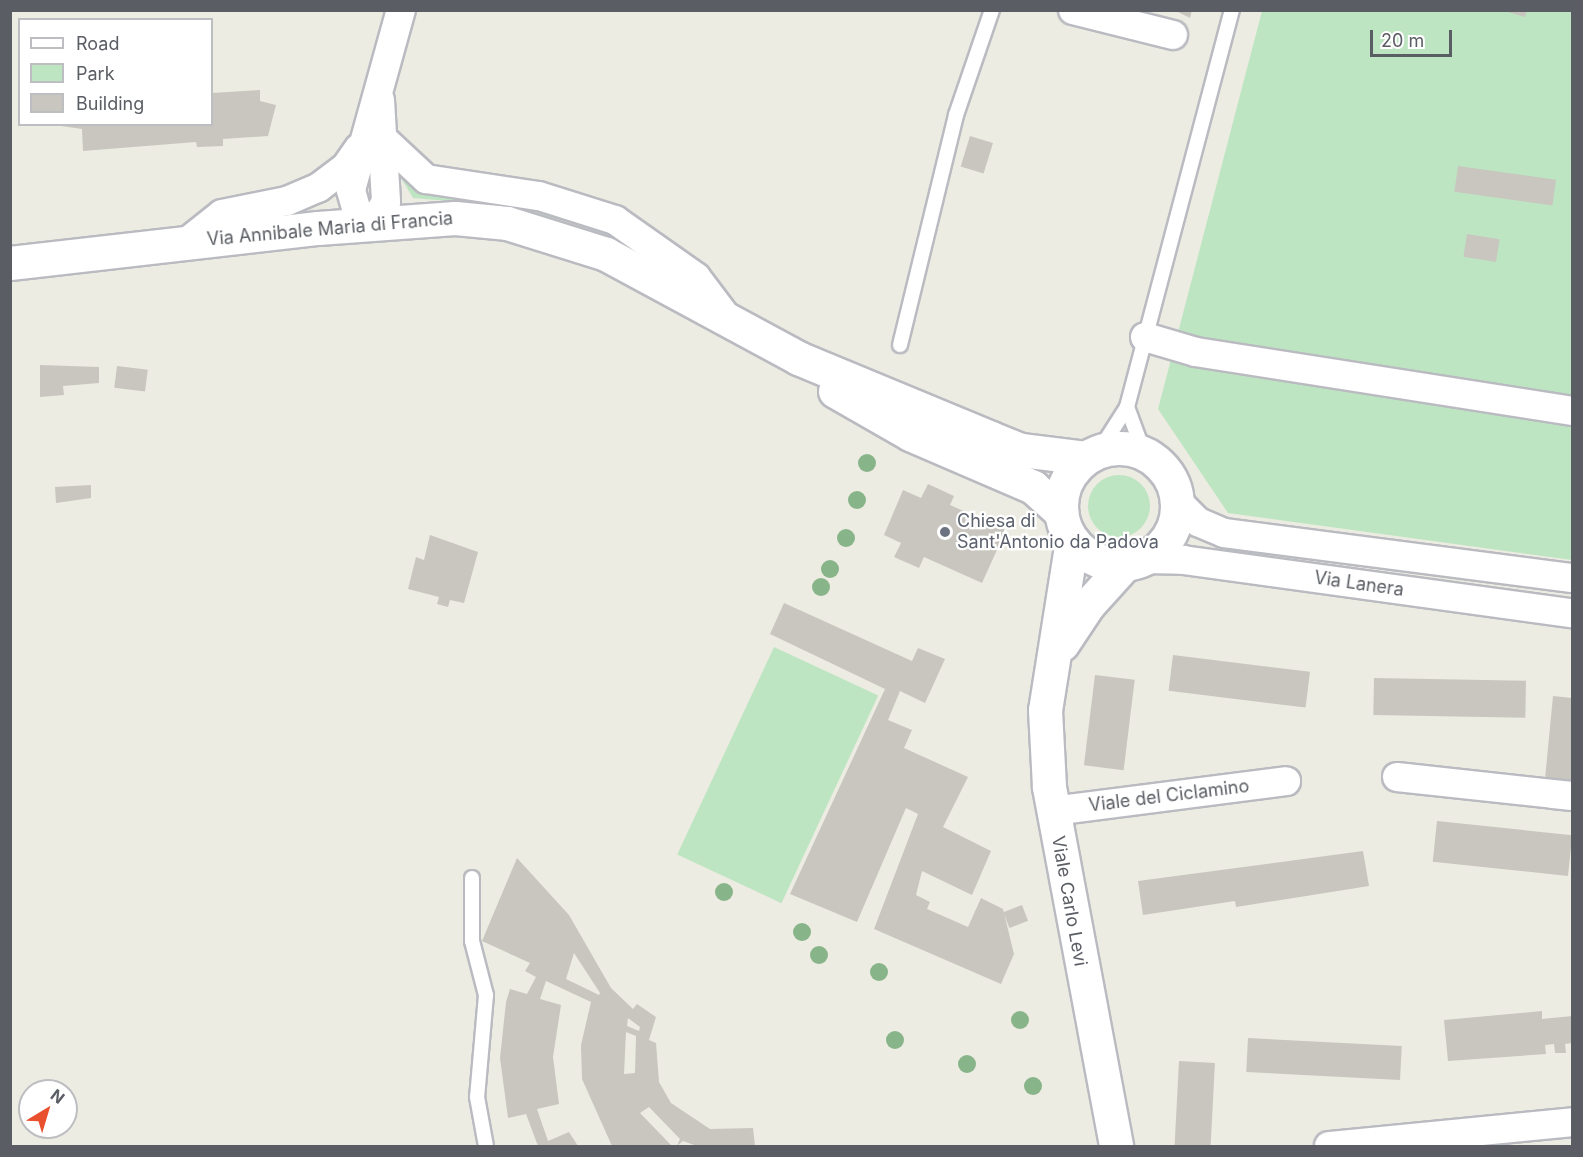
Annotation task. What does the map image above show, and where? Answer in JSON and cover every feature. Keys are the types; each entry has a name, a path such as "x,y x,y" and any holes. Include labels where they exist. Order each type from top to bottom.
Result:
{"main road":[{"name":"Via Annibale Maria di Francia","path":"10,263 189,241 455,218 571,239 724,314 798,358 1021,450 1092,455"},
{"name":"Via Annibale Maria di Francia","path":"798,358 826,385 871,413 1012,475 1066,526"},
{"path":"1144,453 1167,472 1178,501 1166,542 1135,562 1095,559 1066,526 1066,482 1092,455 1144,453"},
{"name":"Viale Carlo Levi","path":"1066,526 1056,653 1045,710 1053,811 1116,1146"},
{"name":"Viale Carlo Levi","path":"1056,653 1088,604 1135,562"}],"street":[{"path":"372,225 358,215 353,202 370,142 400,10"},
{"path":"1073,10 1173,35"},
{"path":"189,241 222,214 287,201 318,188 345,168 370,142"},
{"path":"370,142 426,179 539,196 615,220 672,256 724,314"},
{"path":"1145,337 1196,352 1572,411"},
{"name":"Via Lanera","path":"1178,501 1198,522 1224,533 1572,578"},
{"name":"Via Lanera","path":"1135,562 1183,560 1572,613"},
{"path":"1397,777 1572,796"},
{"name":"Viale del Ciclamino","path":"1053,811 1286,782"},
{"path":"1329,1146 1572,1122"}],"lane":[{"path":"900,345 956,115 992,10"},
{"path":"1092,455 1127,408 1232,10"},
{"path":"1127,408 1144,453"},
{"path":"472,878 472,941 486,994 477,1097 486,1146"}],"green space":[{"path":"1262,11 1572,11 1572,560 1228,513 1158,409"},
{"path":"394,166 609,231 496,205 413,198"},
{"path":"1119,475 1131,477 1141,484 1148,494 1150,506 1148,518 1141,528 1131,535 1119,537 1107,535 1097,528 1090,518 1088,506 1090,494 1097,484 1107,477"},
{"path":"774,647 878,696 781,903 677,855"}],"building":[{"path":"1174,10 1192,10 1190,18"},
{"path":"1501,10 1527,10 1525,17"},
{"path":"260,90 260,101 276,105 268,136 223,139 223,146 197,147 196,142 83,151 82,129 61,126 213,126 213,93"},
{"path":"970,136 993,143 984,174 961,167"},
{"path":"1458,166 1556,180 1552,206 1454,192"},
{"path":"1467,234 1500,239 1496,262 1463,257"},
{"path":"40,365 99,367 99,383 63,386 64,395 40,397"},
{"path":"117,366 148,370 145,392 114,388"},
{"name":"Chiesa di Sant'Antonio da Padova","path":"928,484 954,496 950,505 1006,530 982,583 924,557 919,568 894,557 901,543 884,535 903,490 921,498"},
{"path":"91,485 91,498 56,503 55,487"},
{"path":"430,535 478,552 464,603 450,600 448,607 437,604 439,597 408,589 416,557 424,560"},
{"path":"784,603 912,661 918,648 945,659 925,703 900,691 888,720 912,730 904,748 968,777 943,827 991,851 972,895 922,871 916,895 930,902 927,909 968,927 981,898 1003,909 1014,954 1001,984 874,929 918,814 906,808 857,922 790,894 885,689 770,634"},
{"path":"1173,655 1310,672 1306,708 1169,691"},
{"path":"1095,675 1135,680 1124,770 1084,765"},
{"path":"1374,678 1526,681 1525,718 1373,715"},
{"path":"1553,696 1572,698 1572,782 1545,779"},
{"path":"1437,821 1572,835 1568,876 1433,862"},
{"path":"1363,851 1369,886 1236,907 1235,901 1143,915 1138,881"},
{"path":"517,858 569,915 611,988 633,1009 637,1004 656,1017 649,1040 656,1043 659,1082 671,1103 710,1129 753,1128 755,1146 697,1146 683,1141 677,1146 680,1139 649,1107 640,1113 672,1146 612,1146 582,1079 581,1045 591,1002 546,981 540,999 561,1005 553,1057 559,1104 537,1109 548,1141 569,1132 578,1146 538,1146 526,1114 508,1118 500,1058 506,1002 510,989 527,994 536,977 525,971 530,963 482,941","holes":["574,953 600,993 599,995 566,979","628,1018 640,1027 639,1031 627,1026","626,1032 636,1036 635,1073 624,1074"]},
{"path":"1022,905 1028,921 1009,928 1003,912"},
{"path":"1542,1011 1542,1019 1572,1016 1572,1043 1565,1044 1566,1053 1555,1053 1554,1044 1545,1045 1546,1054 1448,1061 1444,1020"},
{"path":"1248,1038 1402,1046 1400,1080 1246,1072"},
{"path":"1179,1061 1215,1063 1211,1146 1175,1146"}],"place":[{"name":"Chiesa di Sant'Antonio da Padova","path":"945,532"}]}
